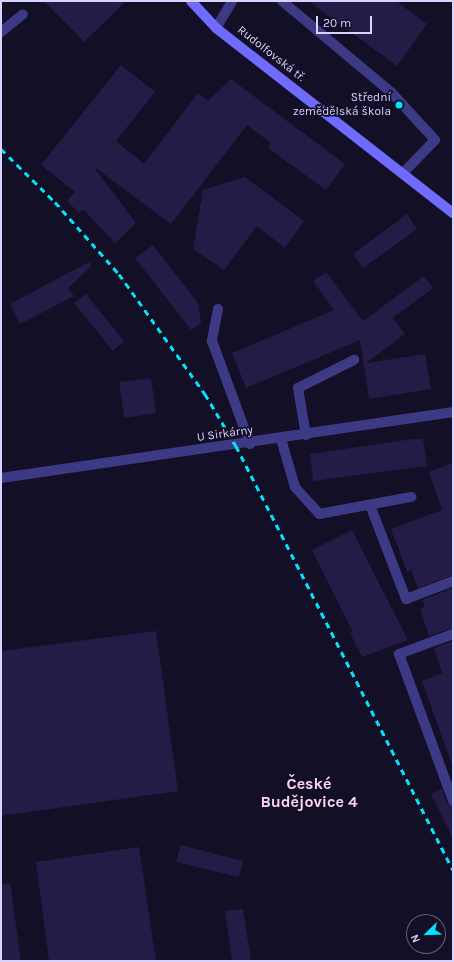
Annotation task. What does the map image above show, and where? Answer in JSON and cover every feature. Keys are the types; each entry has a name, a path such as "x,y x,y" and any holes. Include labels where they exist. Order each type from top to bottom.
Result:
{"main road":[{"name":"Rudolfovská tř.","path":"191,1 216,28 453,213"}],"street":[{"path":"216,28 232,1"},
{"path":"282,1 391,92 435,140 403,173"},
{"path":"1,32 23,14"},
{"path":"218,309 212,341 250,444"},
{"path":"306,435 298,388 354,360"},
{"name":"U Sirkárny","path":"1,478 250,444 453,412"},
{"path":"282,439 295,487 320,514 411,497"},
{"path":"370,505 406,599 453,581"},
{"path":"453,634 399,654 453,801"}],"building":[{"path":"44,1 126,1 84,42"},
{"path":"308,1 396,1 427,24 397,66"},
{"path":"121,65 155,92 116,141 144,164 198,93 208,101 231,79 345,164 326,190 268,148 271,143 247,125 171,224 93,166 136,223 115,243 83,209 79,213 67,201 75,192 41,165"},
{"path":"245,177 304,221 285,248 257,226 224,270 193,249 203,190"},
{"path":"407,214 417,229 363,268 353,254"},
{"path":"153,245 198,303 201,323 191,330 135,258"},
{"path":"89,262 91,266 68,288 74,296 20,324 10,304"},
{"path":"326,272 363,321 424,276 433,288 393,318 405,334 366,363 425,354 431,389 369,399 360,340 246,388 232,353 334,310 313,281"},
{"path":"86,294 124,341 113,351 74,303"},
{"path":"151,378 156,413 124,418 119,382"},
{"path":"412,439 423,439 427,466 313,481 310,454"},
{"path":"453,463 453,575 418,588 411,570 407,572 391,529 442,510 429,472"},
{"path":"352,530 408,640 362,657 350,633 353,632 312,550"},
{"path":"453,588 453,628 429,636 420,609 425,607 422,600"},
{"path":"156,631 178,791 1,816 1,651"},
{"path":"453,641 453,762 451,762 422,681 442,673 434,648"},
{"path":"442,789 447,804 453,807 453,839 431,794"},
{"path":"181,845 243,861 239,877 176,862"},
{"path":"139,847 156,961 49,961 36,862"},
{"path":"10,883 21,961 1,961 1,884"},
{"path":"243,909 251,961 232,961 225,911"}],"railway":[{"path":"1,149 55,202 119,274 205,394 236,446 453,870"}],"place":[{"name":"Střední zemědělská škola","path":"399,105"}],"district":[{"name":"České Budějovice 4","path":"309,793"}]}
